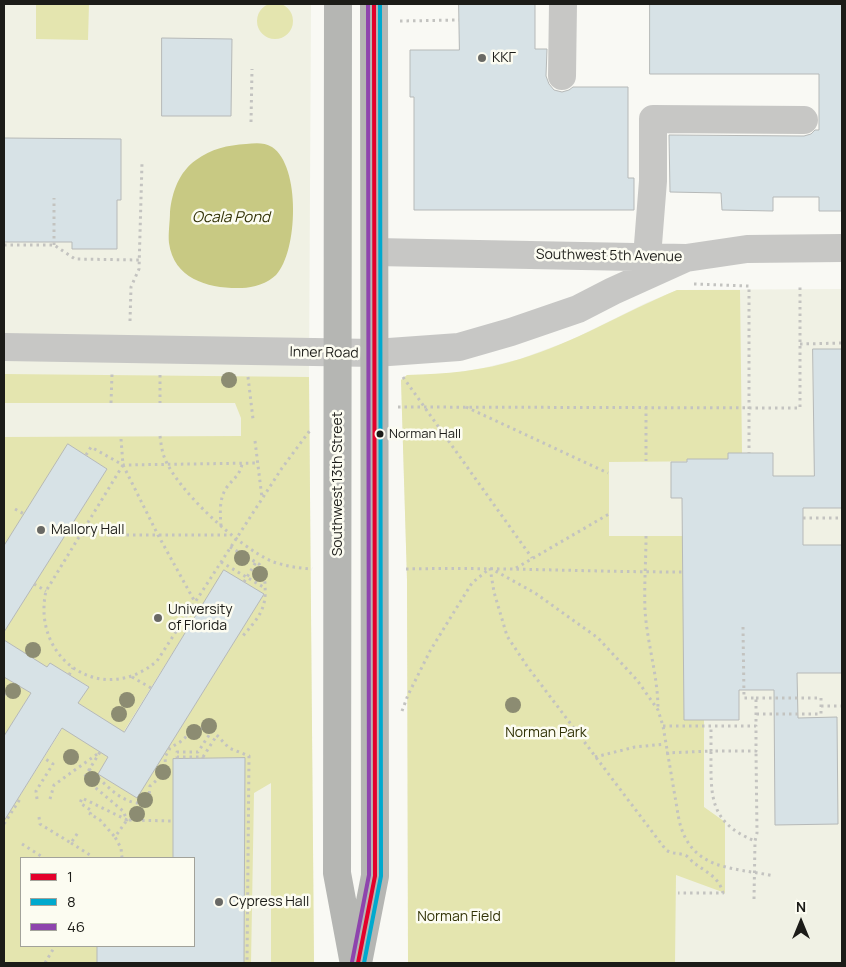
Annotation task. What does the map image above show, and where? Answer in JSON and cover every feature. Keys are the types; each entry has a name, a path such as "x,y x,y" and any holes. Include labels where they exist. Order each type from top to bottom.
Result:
{"main road":[{"name":"Southwest 13th Street","path":"338,4 337,873 354,963"},
{"path":"358,963 375,876 374,4"}],"street":[{"path":"562,76 563,4"},
{"path":"647,257 652,181 653,118 804,120"},
{"name":"Southwest 5th Avenue","path":"375,252 686,258 747,249 842,248"},
{"name":"Inner Road","path":"4,347 338,353 375,353 459,347 511,332 578,309 686,258"}],"path":[{"path":"396,21 459,20"},
{"path":"251,122 252,69"},
{"path":"130,321 131,287 139,269 140,260 142,163"},
{"path":"54,198 54,245"},
{"path":"4,245 54,245 75,258 140,260"},
{"path":"750,286 750,453"},
{"path":"397,407 800,408 800,286"},
{"path":"800,344 842,343"},
{"path":"111,403 112,371"},
{"path":"160,371 160,403"},
{"path":"399,371 532,558"},
{"path":"464,407 608,474"},
{"path":"646,407 646,462"},
{"path":"123,465 46,591 44,600 44,618 52,646 58,654 73,668 93,678 106,680 132,676 146,670 157,661 282,468 315,424"},
{"path":"160,436 162,453 168,464 190,496 221,526 274,562 299,568 319,569"},
{"path":"121,440 123,465 158,535 195,602"},
{"path":"255,441 262,499"},
{"path":"86,455 90,447 123,465 258,463"},
{"path":"221,526 220,511 223,495 227,487 238,475 242,464"},
{"path":"15,509 24,514"},
{"path":"515,569 609,514"},
{"path":"803,518 842,518"},
{"path":"81,535 232,535"},
{"path":"646,536 646,610 653,666 658,688 658,710 663,726 666,753 682,832 691,848 710,861 730,868 774,876"},
{"path":"230,547 262,567 266,588 266,600 262,612 242,637"},
{"path":"221,562 266,588"},
{"path":"244,582 256,562"},
{"path":"406,569 490,568 683,572"},
{"path":"490,568 535,593 598,638 631,673 658,710"},
{"path":"399,718 430,651 448,620 472,582 490,568"},
{"path":"490,568 494,592 507,636 556,706 666,850 686,856 701,868 710,872 717,880 723,893 678,893"},
{"path":"34,584 46,591"},
{"path":"743,627 744,698 821,698 821,714 756,714"},
{"path":"69,674 73,668"},
{"path":"132,676 151,688"},
{"path":"4,694 12,694 22,688"},
{"path":"754,899 755,841 757,833 756,698"},
{"path":"821,706 842,706"},
{"path":"663,726 756,726"},
{"path":"711,726 712,794 719,814 733,830 755,841"},
{"path":"89,769 121,798 129,802 144,803 149,797 150,786 166,772 165,757 170,748 195,729 205,727 213,729 229,748 249,756 248,963"},
{"path":"213,729 198,752 177,752 177,757 203,758 217,735"},
{"path":"596,756 635,747 665,744"},
{"path":"666,753 756,751"},
{"path":"50,799 54,785 100,752 84,778 123,811 127,820"},
{"path":"37,799 36,791 53,764 44,758"},
{"path":"122,857 121,848 115,837 100,820 90,814 92,811 80,803 82,798 127,820 173,821"},
{"path":"4,824 20,799"},
{"path":"39,817 40,824 91,857"},
{"path":"115,837 127,820"},
{"path":"71,844 79,831"},
{"path":"22,844 42,857"},
{"path":"45,963 54,947"}],"shaded area":[{"name":"University of Florida","path":"4,4 311,4 309,377 314,963 4,963"},
{"path":"842,289 842,963 408,963 407,580 401,380 407,375 447,374 520,359 571,340 677,290"}],"green space":[{"path":"275,3 288,8 293,21 288,34 275,39 262,34 257,21 262,8"},
{"path":"36,4 89,4 88,40 36,39"},
{"name":"Norman Park","path":"677,290 740,290 742,453 728,453 728,461 609,462 609,536 683,536 684,720 704,720 704,807 725,822 725,893 676,875 675,963 408,963 407,580 401,380 407,375 464,371 520,359 560,345"},
{"path":"4,374 309,377 314,963 271,963 271,783 254,793 251,963 244,963 245,758 173,759 173,857 20,857 20,947 97,947 97,963 4,963 4,821 69,718 108,757 98,774 137,798 264,594 224,570 116,744 108,722 78,703 88,686 50,663 40,680 31,657 4,640 4,632 107,469 68,444 4,546 4,437 241,436 241,418 235,403 4,403"},
{"path":"4,677 31,693 4,736"}],"water":[{"name":"Ocala Pond","path":"256,143 272,147 281,157 288,172 292,190 292,229 289,248 283,264 273,278 265,283 246,288 218,287 195,280 178,266 172,256 169,243 170,212 177,183 190,165 208,153 233,145"}],"building":[{"path":"459,4 535,4 535,49 547,49 546,76 554,90 562,92 573,87 628,87 628,178 634,178 634,210 414,210 414,97 410,97 410,50 459,50"},
{"path":"650,4 842,4 842,211 819,211 819,197 773,197 773,211 722,210 721,193 670,192 669,135 804,136 811,134 815,130 819,130 819,74 650,74"},
{"path":"162,38 232,39 231,116 162,116"},
{"path":"4,138 121,139 121,200 117,200 117,249 72,249 72,242 4,242"},
{"path":"813,349 842,349 842,508 803,508 803,545 842,545 842,673 797,673 798,718 837,717 838,824 775,825 774,690 739,690 739,720 684,720 682,498 671,498 671,462 687,462 687,459 728,459 728,453 773,453 773,476 814,476"},
{"name":"Mallory Hall","path":"68,444 107,469 4,632 4,546"},
{"path":"224,570 264,594 137,798 98,774 108,757 62,728 4,821 4,736 31,693 4,677 4,640 47,667 50,663 89,687 78,703 124,732"},
{"name":"Cypress Hall","path":"245,758 244,963 97,963 97,947 195,947 195,857 173,857 173,759"}],"transit line":[{"name":"46","path":"352,962 369,875 368,4"},
{"name":"1","path":"358,963 375,876 374,4"},
{"name":"8","path":"364,963 381,876 380,4"}],"place":[{"name":"ΚΚΓ","path":"482,58"},
{"name":"Norman Hall","path":"380,434"},
{"name":"Mallory Hall","path":"41,530"},
{"name":"University of Florida","path":"158,618"},
{"name":"Cypress Hall","path":"219,902"}],"park label":[{"name":"Norman Field","path":"459,917"}]}
